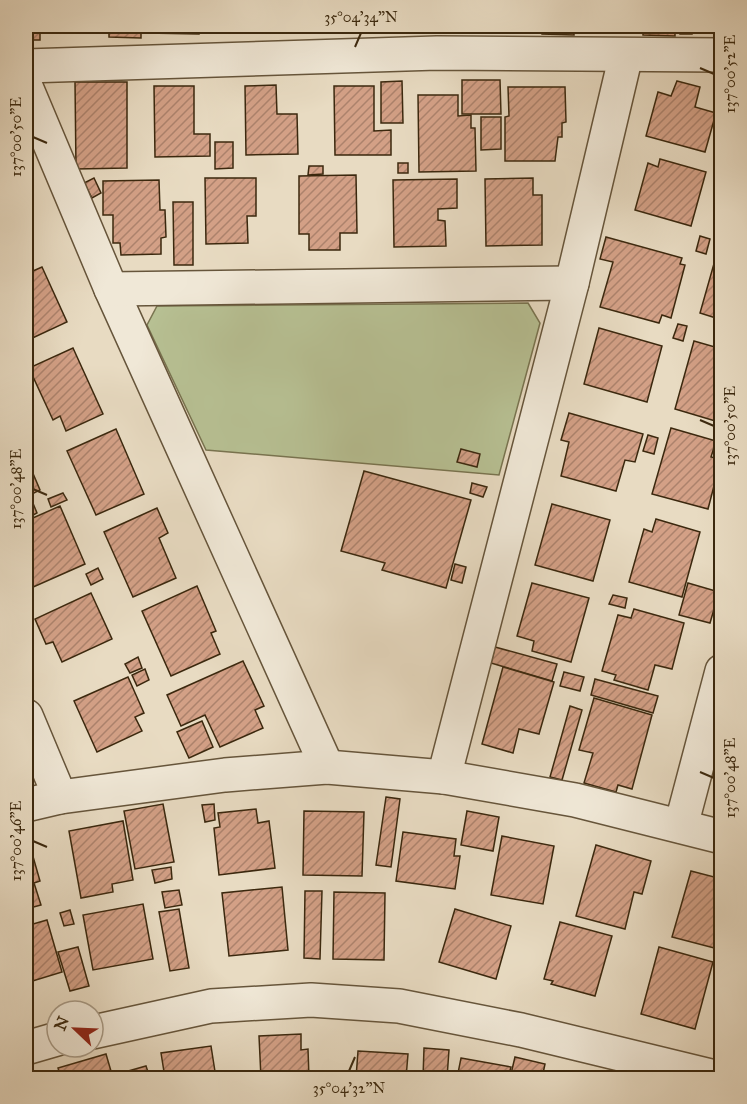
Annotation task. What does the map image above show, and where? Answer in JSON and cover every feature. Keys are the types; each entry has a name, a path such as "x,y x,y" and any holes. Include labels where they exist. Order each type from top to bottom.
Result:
{"street":[{"path":"26,66 437,39 626,55 722,55"},
{"path":"444,777 572,283 626,55"},
{"path":"26,87 111,289 327,767"},
{"path":"111,289 572,283"},
{"path":"681,826 722,671"},
{"path":"26,716 60,797"},
{"path":"26,805 60,797 225,774 327,767 444,777 574,800 722,837"},
{"path":"105,1029 211,1006 311,1000 399,1006 521,1030 719,1078"},
{"path":"26,1048 45,1042"}],"green space":[{"path":"528,303 540,323 499,475 206,450 147,325 157,306"}],"building":[{"path":"26,26 40,26 40,40 26,40"},
{"path":"43,26 95,26 95,32 42,31"},
{"path":"109,26 141,26 141,38 109,37"},
{"path":"146,26 199,26 199,34 146,33"},
{"path":"342,26 389,26 389,32 341,31"},
{"path":"476,26 527,26 527,27"},
{"path":"542,26 574,26 574,35 542,34"},
{"path":"597,26 629,26 629,33 597,32"},
{"path":"643,26 675,26 675,36 643,35"},
{"path":"680,26 692,26 692,34 680,34"},
{"path":"462,80 500,80 501,114 462,114"},
{"path":"402,81 403,123 381,123 381,82"},
{"path":"677,81 700,87 695,107 716,113 705,152 646,136 658,92 671,96"},
{"path":"75,82 127,82 127,168 76,169"},
{"path":"276,85 277,114 297,114 298,154 246,155 245,86"},
{"path":"154,86 194,86 194,134 210,134 210,156 155,157"},
{"path":"334,86 374,86 374,131 391,130 391,155 335,155"},
{"path":"508,87 565,87 566,122 562,123 562,137 558,137 555,161 505,161 505,117 509,116"},
{"path":"418,95 458,95 458,116 471,115 471,128 475,128 476,171 419,172"},
{"path":"481,117 501,117 501,149 481,150"},
{"path":"215,142 233,142 233,168 215,169"},
{"path":"660,159 706,172 691,226 635,210 648,163 658,167"},
{"path":"398,163 408,163 408,173 398,173"},
{"path":"309,166 323,166 323,174 308,175"},
{"path":"356,175 357,233 340,233 340,250 309,250 309,234 299,234 299,176"},
{"path":"94,178 101,193 92,198 84,183"},
{"path":"205,178 256,178 256,216 247,216 248,243 206,244"},
{"path":"533,178 533,195 542,195 542,245 486,246 485,179"},
{"path":"457,179 457,208 438,209 438,220 445,221 446,246 394,247 393,180"},
{"path":"159,180 160,210 165,210 166,237 161,238 161,254 121,255 120,243 113,243 113,215 103,215 103,181"},
{"path":"173,202 193,202 193,265 174,265"},
{"path":"700,236 710,239 706,254 696,251"},
{"path":"606,237 682,258 680,264 685,265 671,318 662,315 659,323 600,307 613,262 600,259"},
{"path":"719,246 722,246 722,320 700,313"},
{"path":"42,267 67,322 26,341 26,274"},
{"path":"678,324 687,326 683,341 673,338"},
{"path":"599,328 662,346 647,402 584,384"},
{"path":"694,341 722,349 722,423 675,409"},
{"path":"73,348 103,414 66,431 60,416 53,420 29,368"},
{"path":"569,413 643,434 635,462 625,460 616,491 561,476 569,442 561,440"},
{"path":"671,428 716,441 711,457 721,459 708,509 652,494"},
{"path":"116,429 144,494 96,515 67,451"},
{"path":"648,435 658,438 654,454 643,451"},
{"path":"461,449 480,454 477,467 457,462"},
{"path":"26,457 40,490 26,497"},
{"path":"364,471 471,500 446,588 382,570 385,563 341,551"},
{"path":"472,483 487,487 483,497 470,493"},
{"path":"63,493 67,500 51,507 48,499"},
{"path":"30,496 37,513 26,519 26,498"},
{"path":"552,504 610,520 593,581 535,565"},
{"path":"60,506 85,564 31,588 26,576 26,521"},
{"path":"157,508 168,533 159,538 176,578 133,597 104,532"},
{"path":"656,519 700,532 682,597 629,582 644,529 652,532"},
{"path":"455,564 466,567 462,583 451,580"},
{"path":"98,568 103,579 91,585 86,574"},
{"path":"532,583 589,598 571,662 532,651 534,641 517,636"},
{"path":"688,583 719,592 710,623 679,615"},
{"path":"197,586 216,631 211,633 220,654 171,676 142,611"},
{"path":"91,593 112,639 62,662 53,642 46,644 35,619"},
{"path":"613,595 627,598 625,608 609,604"},
{"path":"634,609 684,623 672,669 655,665 648,690 614,680 616,675 602,671 618,615 631,618"},
{"path":"495,647 557,664 552,681 491,663"},
{"path":"138,657 142,668 130,673 125,664"},
{"path":"243,661 264,706 255,710 263,728 220,747 205,715 181,726 167,695"},
{"path":"503,667 554,682 539,734 519,729 513,753 482,744"},
{"path":"145,669 149,680 137,686 132,675"},
{"path":"564,672 584,677 580,691 560,686"},
{"path":"128,677 144,713 135,717 142,731 97,752 74,701"},
{"path":"595,679 658,696 653,713 591,695"},
{"path":"594,698 652,715 632,789 618,785 616,792 584,783 593,753 579,750"},
{"path":"570,706 582,710 562,780 550,777"},
{"path":"202,721 213,747 189,758 177,732"},
{"path":"386,797 400,799 391,867 376,865"},
{"path":"163,804 174,862 135,869 124,811"},
{"path":"214,804 215,820 205,822 202,805"},
{"path":"256,809 258,823 269,821 275,868 219,875 214,828 220,827 218,813"},
{"path":"304,811 364,812 362,876 303,875"},
{"path":"467,811 499,817 493,851 461,845"},
{"path":"123,821 133,880 112,884 113,892 81,898 69,831"},
{"path":"26,832 40,881 34,883 41,905 26,909"},
{"path":"403,832 456,839 454,856 460,856 455,889 396,881"},
{"path":"502,836 554,846 543,904 491,895"},
{"path":"596,845 651,861 642,894 634,892 625,929 576,916"},
{"path":"171,867 172,879 155,883 152,870"},
{"path":"691,871 722,879 722,950 672,937"},
{"path":"282,887 288,950 229,956 222,893"},
{"path":"179,890 182,905 165,908 162,892"},
{"path":"305,891 322,891 320,959 304,958"},
{"path":"334,892 385,893 384,960 333,959"},
{"path":"143,904 153,959 93,970 83,915"},
{"path":"179,909 189,968 170,971 159,912"},
{"path":"455,909 511,926 496,979 439,962"},
{"path":"70,910 74,924 64,926 60,913"},
{"path":"47,920 62,972 26,983 26,926"},
{"path":"560,922 612,936 595,996 551,984 553,981 544,979"},
{"path":"78,947 89,986 70,991 58,952"},
{"path":"659,947 713,962 695,1029 641,1014"},
{"path":"301,1034 301,1050 308,1049 309,1078 261,1078 259,1036"},
{"path":"211,1046 216,1078 165,1078 161,1053"},
{"path":"424,1048 449,1050 447,1078 423,1078"},
{"path":"358,1051 408,1054 406,1078 356,1078"},
{"path":"105,1054 113,1078 61,1078 58,1068 89,1059 105,1059"},
{"path":"515,1057 545,1064 542,1078 510,1078"},
{"path":"461,1058 511,1067 508,1078 457,1078"},
{"path":"146,1066 150,1078 115,1078 114,1075"},
{"path":"560,1072 581,1078 558,1078"}]}
